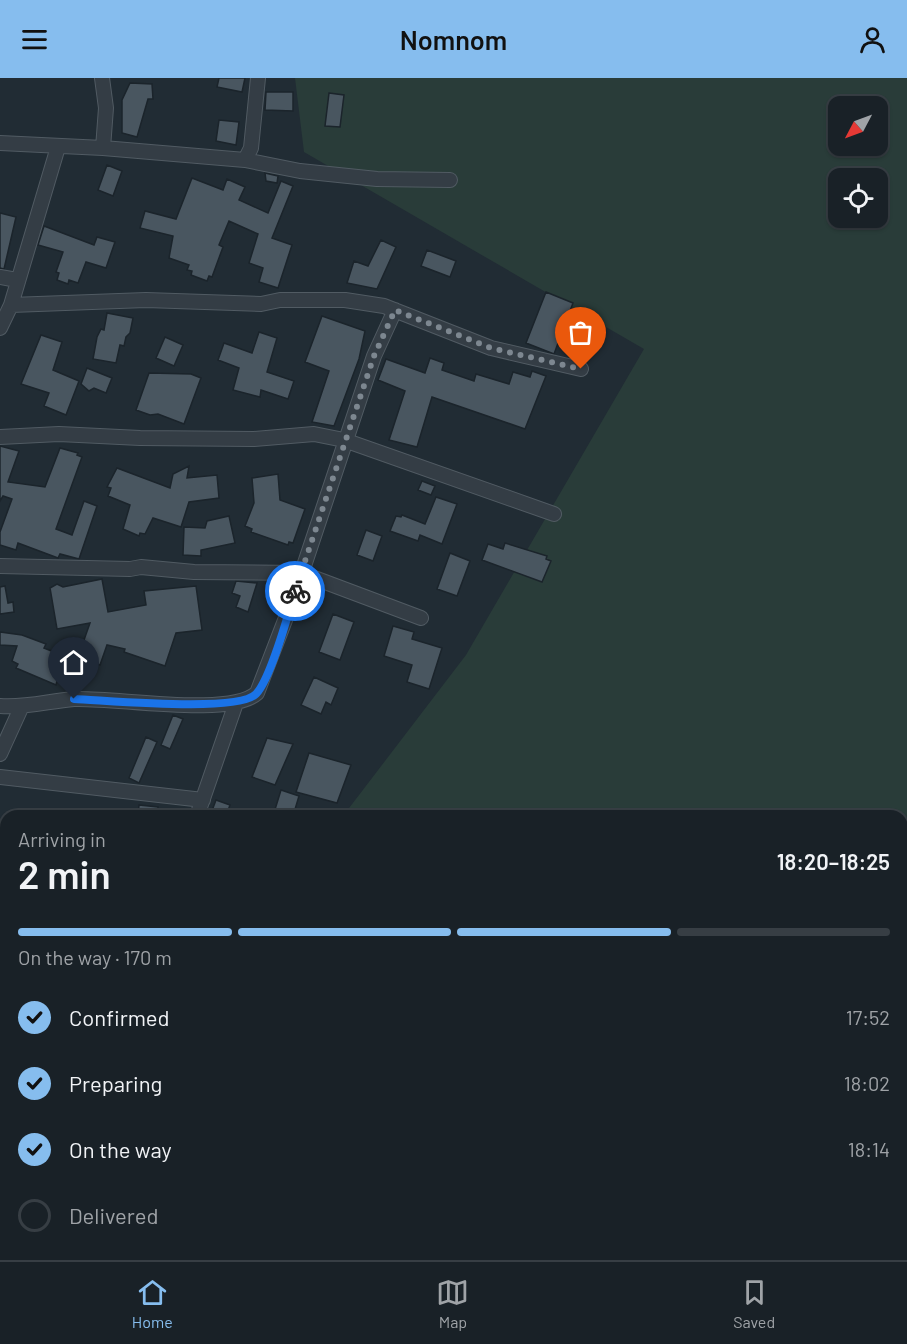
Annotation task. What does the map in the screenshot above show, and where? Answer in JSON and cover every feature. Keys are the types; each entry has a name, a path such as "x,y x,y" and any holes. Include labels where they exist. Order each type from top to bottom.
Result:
{"street":[{"path":"102,78 106,108 103,148"},
{"path":"245,160 251,148 258,78"},
{"path":"0,143 103,148 245,160 300,171 377,179 450,180"},
{"path":"0,328 11,305 58,147"},
{"path":"0,277 17,280"},
{"path":"11,305 146,300 261,304 280,300 334,300 384,306 491,348 581,369"},
{"path":"0,706 21,708 74,699 205,705 236,703 251,698 261,687 340,460 344,440 374,356 395,310"},
{"path":"0,437 60,434 140,438 254,439 314,434 344,440 554,514"},
{"path":"0,566 130,569 141,567 194,572 301,573 422,618"},
{"path":"199,810 236,703"},
{"path":"0,754 21,708"},
{"path":"0,777 203,800"}],"green space":[{"path":"295,78 907,78 907,810 348,810 466,655 644,349 304,152"}],"building":[{"path":"219,78 245,78 242,92 217,87"},
{"path":"130,83 152,84 153,99 148,99 137,137 122,133 122,100"},
{"path":"266,92 293,92 293,111 265,110"},
{"path":"329,93 344,95 340,127 325,126"},
{"path":"219,120 239,122 236,145 216,141"},
{"path":"107,165 122,171 113,196 98,190"},
{"path":"265,173 278,176 277,183 266,181"},
{"path":"192,178 223,190 227,179 245,187 239,200 268,213 281,181 293,186 272,238 292,245 278,288 259,282 263,268 249,263 258,234 229,221 219,245 223,247 212,277 209,276 207,281 191,275 192,271 187,270 189,265 169,258 173,236 140,228 145,211 176,219"},
{"path":"0,213 16,217 4,269 0,268"},
{"path":"44,226 94,245 97,237 115,242 106,268 86,262 78,283 69,280 68,284 57,280 59,273 56,272 63,252 38,245"},
{"path":"381,240 396,247 377,289 347,283 354,261 368,266"},
{"path":"427,250 456,261 450,277 421,266"},
{"path":"546,292 573,303 554,354 526,343"},
{"path":"107,313 133,318 124,346 120,345 116,363 93,359 97,337 101,329 104,330"},
{"path":"322,316 365,331 359,359 334,426 312,422 329,371 305,362"},
{"path":"259,332 277,338 267,372 294,381 288,399 261,390 260,397 233,390 239,368 218,360 224,343 252,353"},
{"path":"41,335 62,342 53,370 79,381 66,415 44,406 49,393 21,384"},
{"path":"165,337 183,345 174,366 156,358"},
{"path":"430,358 444,363 442,370 474,381 476,374 509,384 513,372 530,377 532,371 546,376 525,429 432,397 417,447 389,440 405,391 378,380 386,359 425,373"},
{"path":"87,368 112,378 106,393 94,388 89,391 81,384"},
{"path":"149,373 191,374 201,378 184,424 158,414 150,415 136,410"},
{"path":"0,446 19,451 8,482 45,487 60,448 78,453 77,455 82,457 56,529 72,535 84,501 97,506 79,559 60,554 58,558 18,543 16,550 0,545 0,532 12,499 3,496 0,501"},
{"path":"189,466 187,478 217,475 219,498 189,502 181,527 153,518 145,534 140,533 139,536 123,529 130,505 108,496 111,488 107,487 117,468 170,488 173,474"},
{"path":"278,474 280,500 305,509 293,543 289,542 288,545 251,532 252,529 245,526 254,503 252,478"},
{"path":"422,481 435,486 431,495 418,490"},
{"path":"436,497 457,504 442,544 420,535 418,541 390,531 396,516 401,517 402,515 425,524"},
{"path":"229,516 235,543 201,550 201,556 183,555 184,527 205,528 207,521"},
{"path":"366,530 382,536 373,561 357,555"},
{"path":"505,543 547,556 546,559 551,561 542,582 482,560 488,544 503,549"},
{"path":"450,553 470,561 457,596 437,589"},
{"path":"102,579 108,612 146,605 144,591 196,586 202,630 176,633 165,666 124,652 125,649 107,645 100,665 78,657 90,623 57,629 50,588 57,584 63,587"},
{"path":"236,581 257,583 248,612 236,607 240,596 232,593"},
{"path":"5,586 8,603 13,602 14,612 0,614 0,587"},
{"path":"333,614 354,622 340,660 319,652"},
{"path":"393,626 414,632 412,639 442,648 429,689 407,682 412,665 384,656"},
{"path":"0,632 22,635 46,644 44,648 77,661 72,674 68,673 64,684 57,681 56,685 16,668 18,664 12,661 17,646 0,645"},
{"path":"314,677 338,688 331,705 326,702 321,714 301,705"},
{"path":"173,715 183,719 170,749 161,745"},
{"path":"146,737 157,742 139,783 129,778"},
{"path":"267,738 293,744 275,785 252,777"},
{"path":"309,753 351,765 337,803 296,792"},
{"path":"281,790 299,796 295,810 275,810"},
{"path":"216,800 230,805 228,810 212,810"},
{"path":"139,805 158,807 158,810 139,810"}],"way so far":[{"path":"295,591 340,460 344,440 374,356 395,310 491,348 581,369"}],"route":[{"path":"74,699 205,705 236,703 251,698 263,683 295,591"}]}
